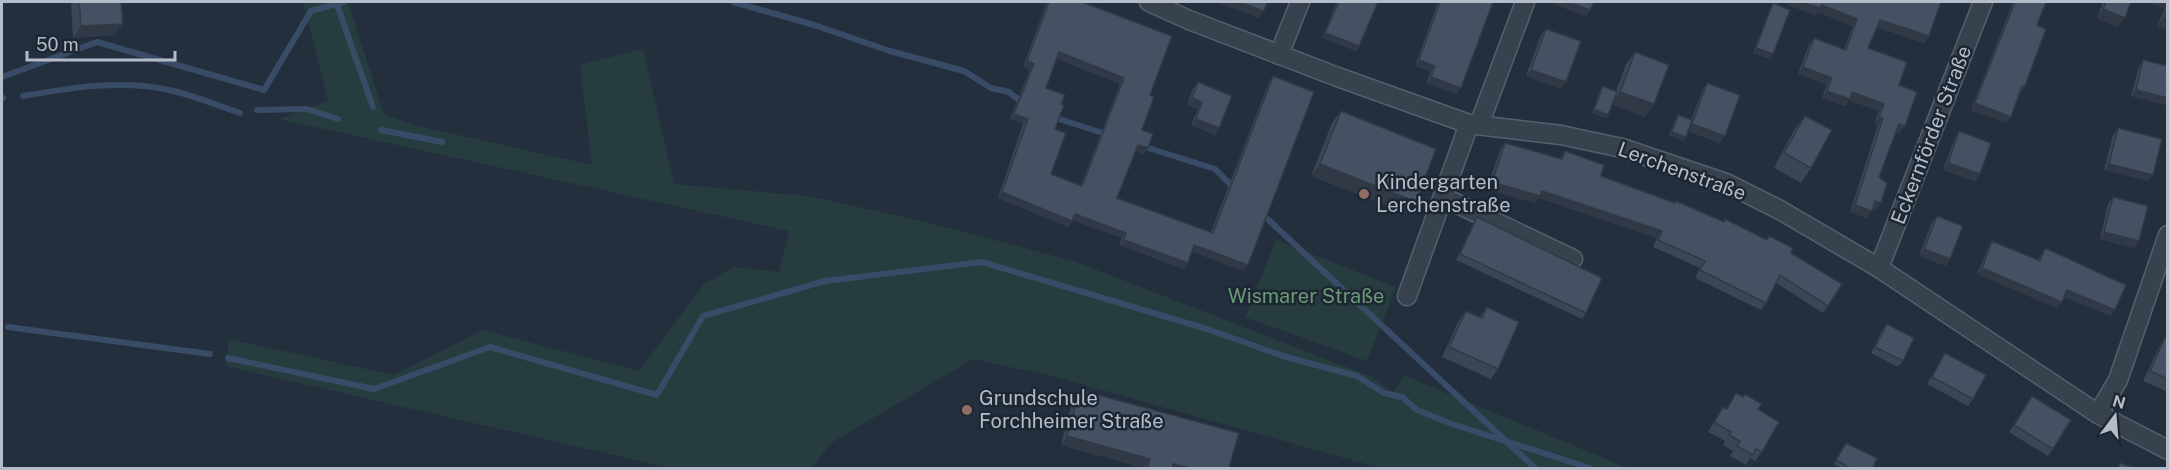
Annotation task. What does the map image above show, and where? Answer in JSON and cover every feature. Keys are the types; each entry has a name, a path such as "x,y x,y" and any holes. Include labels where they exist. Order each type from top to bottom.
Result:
{"street":[{"name":"Lerchenstraße","path":"1149,2 1279,55 1474,124 1561,135 1622,148 1726,183 1780,210 1879,268 2098,414 2168,450"},
{"path":"1279,55 1300,2"},
{"path":"1407,296 1443,197 1525,2"},
{"name":"Eckernförder Straße","path":"1879,268 1983,2"},
{"path":"1443,197 1574,259"},
{"path":"2098,414 2118,380 2168,235"}],"green space":[{"path":"303,2 348,2 384,115 418,126 592,165 580,65 643,49 674,184 808,196 922,221 1074,261 1372,377 1392,392 1405,376 1628,468 1380,468 1056,377 973,359 831,443 812,468 670,468 225,366 229,339 394,375 482,330 639,371 704,284 734,267 779,272 789,231 279,119 328,101"},
{"name":"Wismarer Straße","path":"1276,240 1396,287 1367,361 1245,317"}],"building":[{"path":"79,2 121,2 123,24 81,26"},
{"path":"1049,2 1082,2 1172,36 1150,95 1154,97 1142,130 1153,134 1148,148 1138,145 1117,198 1213,233 1273,76 1314,92 1248,265 1194,245 1188,263 1124,240 1126,233 1075,214 1072,221 1002,192 1028,119 1014,114 1034,64 1027,61","holes":["1059,52 1124,78 1082,186 1051,174 1066,133 1055,129 1064,105 1061,104 1065,95 1046,88"]},
{"path":"1239,2 1267,2 1264,11"},
{"path":"1339,2 1378,2 1359,46 1325,33"},
{"path":"1440,2 1493,2 1461,88 1431,77 1435,66 1419,60"},
{"path":"1568,2 1594,2 1590,10"},
{"path":"1802,2 1941,2 1929,36 1880,20 1868,48 1907,62 1899,85 1917,92 1905,126 1899,124 1879,177 1887,183 1881,203 1875,201 1872,211 1855,205 1883,118 1879,117 1884,104 1852,92 1850,99 1827,91 1832,78 1803,67 1814,38 1846,50 1857,19 1822,5 1820,8"},
{"path":"2015,2 2046,2 2037,25 2046,29 2011,117 1975,103"},
{"path":"2106,2 2131,2 2125,18 2103,9"},
{"path":"1773,3 1790,10 1773,54 1756,48"},
{"path":"1546,29 1581,41 1566,82 1531,70"},
{"path":"1635,52 1669,65 1654,104 1620,92"},
{"path":"2143,60 2168,66 2168,98 2136,90"},
{"path":"1198,82 1232,96 1219,128 1196,119 1202,102 1192,98"},
{"path":"1707,83 1740,95 1725,136 1692,124"},
{"path":"1603,86 1617,92 1608,115 1594,109"},
{"path":"1341,111 1436,149 1416,202 1320,164"},
{"path":"1678,115 1692,120 1686,137 1672,132"},
{"path":"1805,116 1832,130 1811,168 1784,153"},
{"path":"2118,128 2162,139 2153,175 2109,164"},
{"path":"1959,131 1991,143 1980,174 1948,163"},
{"path":"1505,143 1562,159 1565,151 1604,165 1601,176 1675,203 1676,201 1724,222 1725,219 1767,240 1769,236 1793,248 1791,253 1842,284 1828,306 1780,275 1766,303 1700,270 1705,261 1658,240 1662,231 1542,191 1540,196 1492,182"},
{"path":"2113,197 2148,206 2139,241 2104,232"},
{"path":"1937,216 1963,226 1950,259 1924,249"},
{"path":"1477,217 1602,278 1586,313 1460,254"},
{"path":"1992,241 2040,261 2045,248 2126,285 2115,310 2067,290 2062,302 1982,268"},
{"path":"1487,307 1519,322 1498,369 1449,347 1466,311 1482,318"},
{"path":"1887,324 1914,338 1903,361 1875,347"},
{"path":"2165,338 2168,339 2168,379 2150,371"},
{"path":"1945,353 1986,375 1973,399 1932,377"},
{"path":"1080,390 1239,433 1229,468 1190,468 1173,464 1172,468 1148,468 1150,459 1067,436"},
{"path":"1736,393 1743,397 1745,394 1762,404 1758,409 1779,422 1762,452 1756,449 1753,455 1737,446 1740,441 1729,435 1731,432 1714,422 1723,407 1727,409"},
{"path":"2032,396 2071,420 2053,449 2014,425"},
{"path":"1846,443 1877,458 1873,468 1850,468 1836,460"},
{"path":"2120,463 2135,468 2118,468"}],"waterway":[{"path":"336,2 373,107"},
{"path":"2,77 97,42 264,90 311,11 344,2"},
{"path":"733,2 814,25 890,51 964,71 991,88 1009,92 1025,105"},
{"path":"23,96 77,88 133,85 178,92 240,113"},
{"path":"257,110 307,109 338,119"},
{"path":"1053,117 1106,134"},
{"path":"381,130 442,142"},
{"path":"1142,146 1215,169 1234,188"},
{"path":"1261,213 1535,468"},
{"path":"228,358 374,389 490,347 657,395 703,316 825,281 982,262 1207,329 1283,356 1357,376 1384,393 1402,397 1417,410 1452,424 1590,468"},
{"path":"8,327 210,354"}],"place":[{"name":"Kindergarten Lerchenstraße","path":"1364,194"},
{"name":"Grundschule Forchheimer Straße","path":"967,410"}]}
